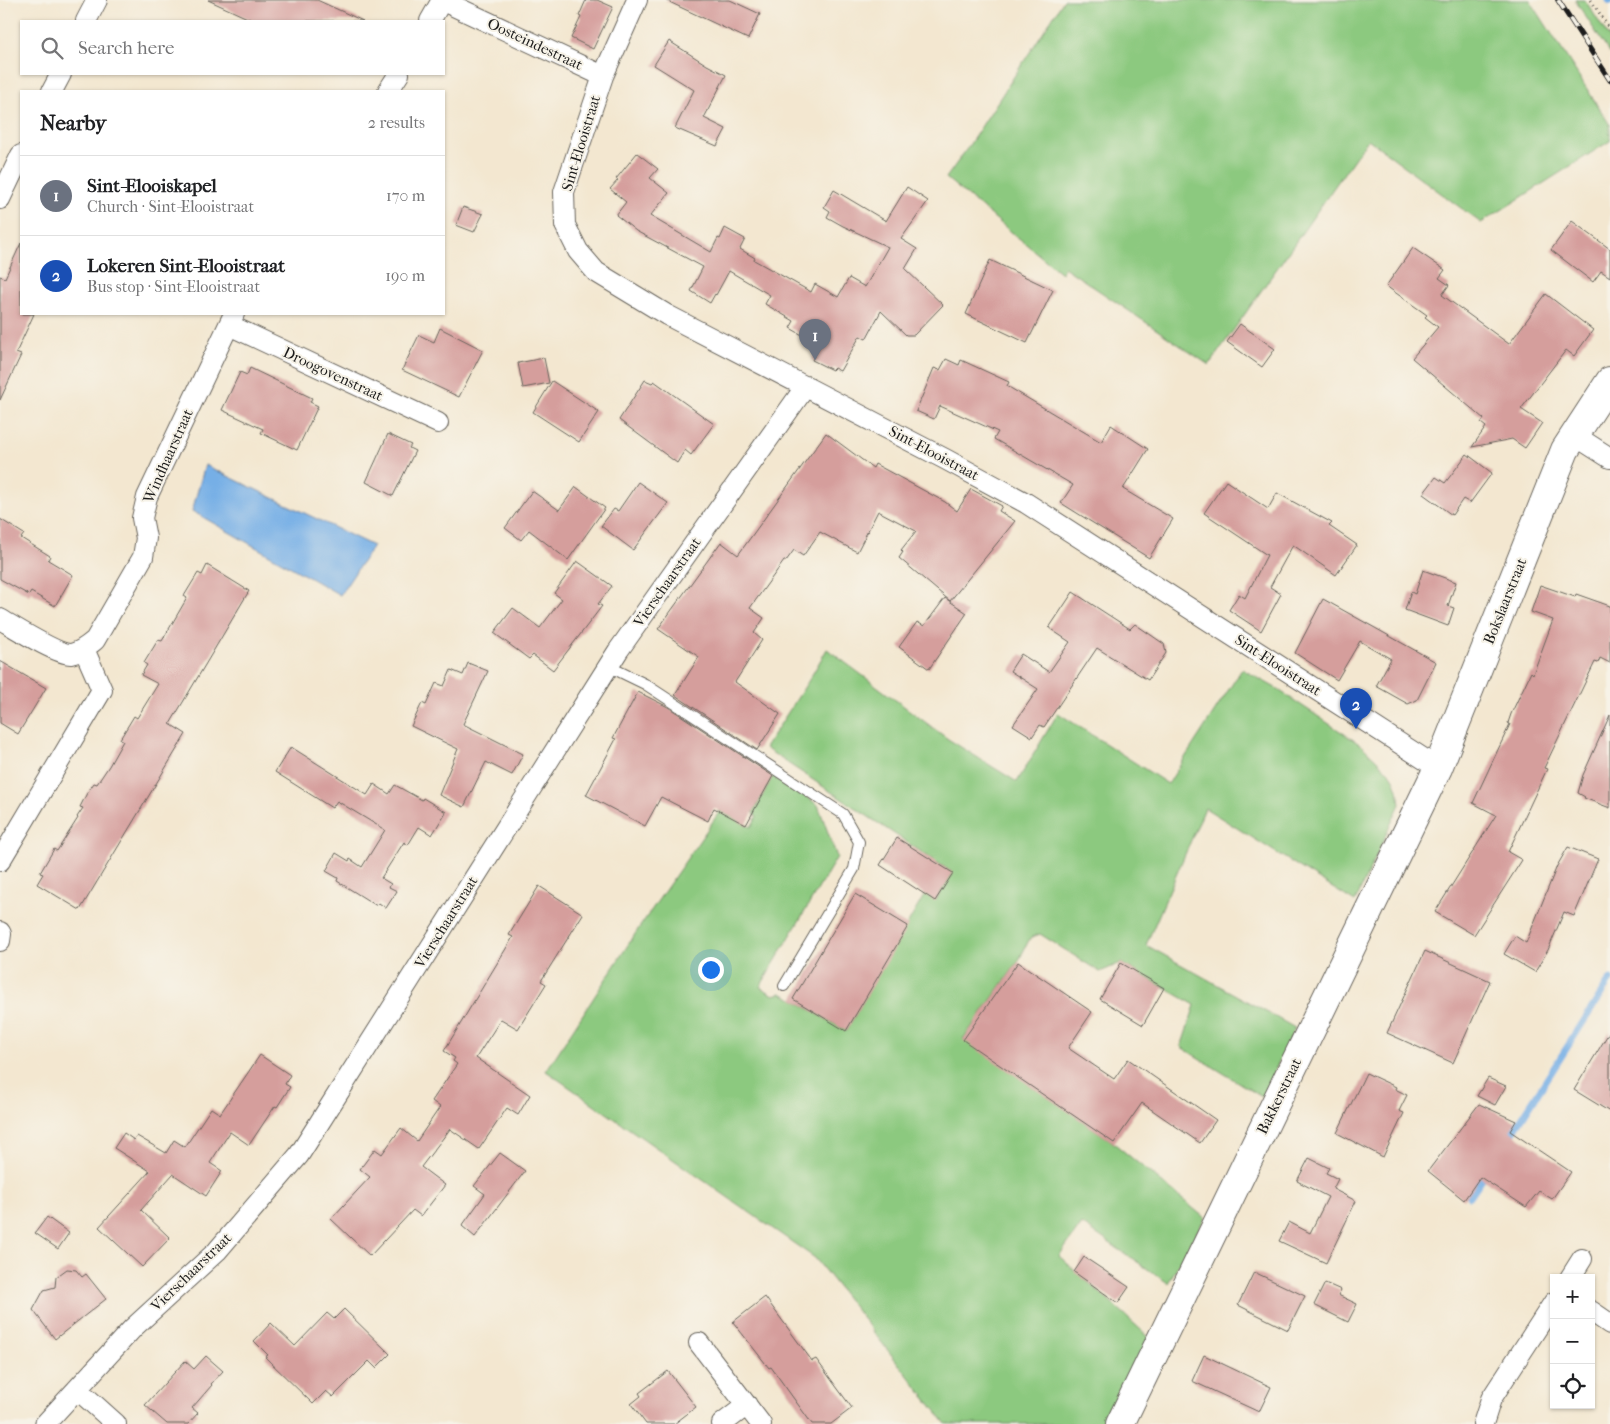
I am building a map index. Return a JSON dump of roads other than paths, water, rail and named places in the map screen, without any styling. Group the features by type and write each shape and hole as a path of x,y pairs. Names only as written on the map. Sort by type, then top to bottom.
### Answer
{"street":[{"path":"86,20 96,0"},
{"path":"431,20 442,0"},
{"name":"Oosteindestraat","path":"442,0 603,76"},
{"name":"Sint-Elooistraat","path":"637,0 603,76 564,192 565,225 578,251 596,272 667,315 945,458 1026,503 1438,768"},
{"path":"53,90 60,75"},
{"path":"389,90 398,75"},
{"path":"0,199 20,157"},
{"name":"Droogovenstraat","path":"231,319 438,423"},
{"name":"Windhaarstraat","path":"84,649 95,640 142,557 146,538 142,518 147,497 231,319"},
{"name":"Bokslaarstraat","path":"1438,768 1565,450 1610,381"},
{"name":"Vierschaarstraat","path":"45,1424 133,1328 218,1251 299,1155 608,666 806,386"},
{"path":"1574,434 1610,458"},
{"path":"0,619 52,648 70,654 84,649 102,690 0,861"},
{"name":"Bakkerstraat","path":"1120,1424 1438,768"},
{"path":"0,932 0,941"},
{"path":"1573,1274 1582,1259"},
{"path":"1483,1424 1491,1399 1550,1308"},
{"path":"1595,1315 1610,1324"},
{"path":"699,1344 762,1424"},
{"path":"77,1389 116,1424"},
{"path":"722,1424 747,1405"}],"lane":[{"path":"608,666 645,684 843,814 858,842 854,869 784,986"}],"water":[{"path":"205,465 373,546 340,595 192,511"}],"waterway":[{"path":"1508,1140 1610,980"},
{"path":"1470,1196 1487,1171"}],"railway":[{"path":"1558,0 1610,80"}],"place":[{"name":"Sint-Elooiskapel","path":"815,360"},
{"name":"Lokeren Sint-Elooistraat","path":"1356,729"}]}
